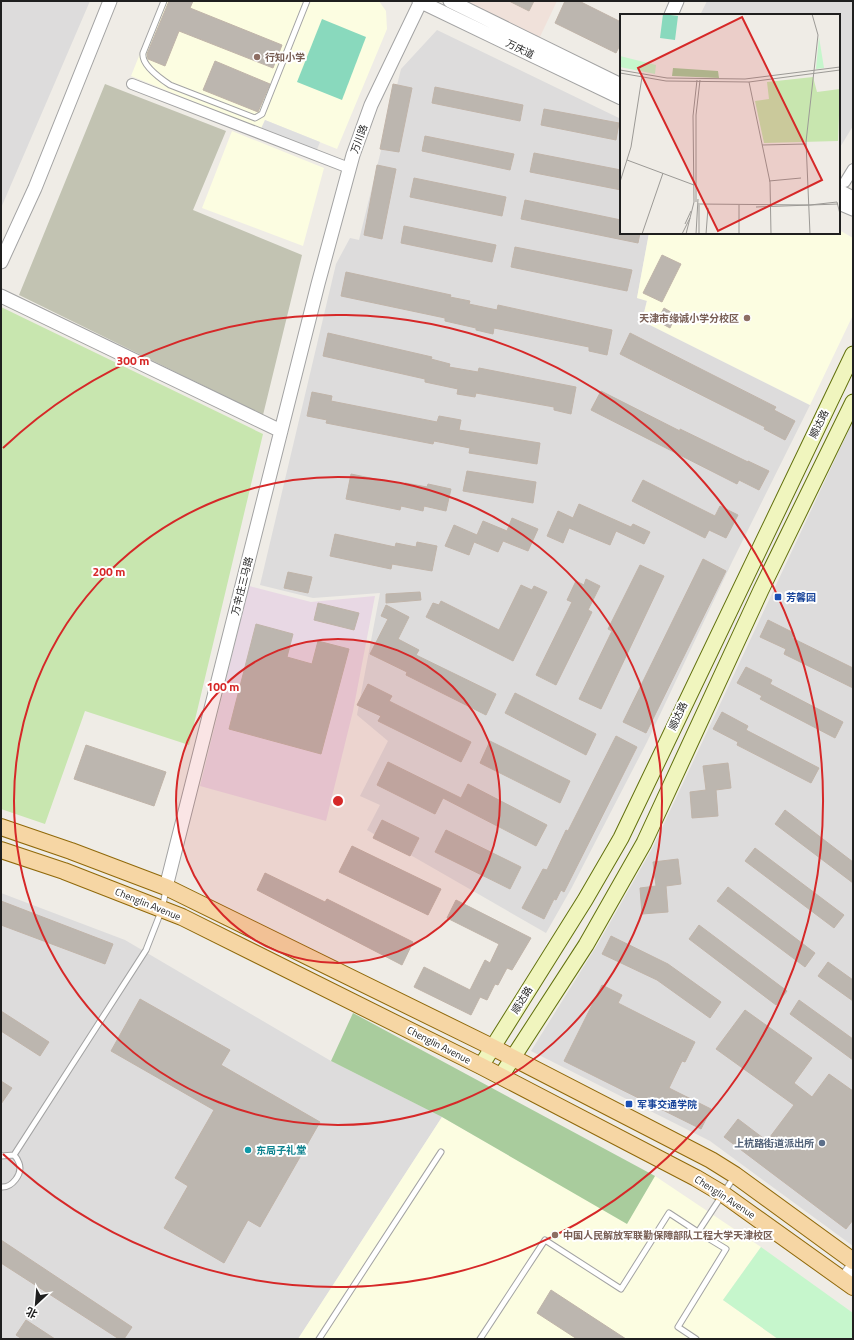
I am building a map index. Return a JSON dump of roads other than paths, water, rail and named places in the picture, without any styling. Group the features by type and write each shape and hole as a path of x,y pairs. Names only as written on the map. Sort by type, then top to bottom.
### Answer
{"main road":[{"name":"顺达路","path":"481,1066 585,900 621,838 849,371 853,354"},
{"name":"顺达路","path":"501,1076 586,945 644,842 761,590 853,402"},
{"name":"Chenglin Avenue","path":"1,827 71,851 166,887 514,1058 704,1156 735,1175 853,1261"},
{"name":"Chenglin Avenue","path":"1,850 64,871 162,909 245,948 501,1076 696,1178 723,1194 851,1281"}],"street":[{"path":"1,262 35,188 110,1"},
{"name":"万庆道","path":"420,1 620,98"},
{"name":"万川路","path":"318,284 349,168 371,105 420,1"},
{"name":"万庆道","path":"450,1 620,85"},
{"path":"671,14 677,1"},
{"path":"132,84 349,168"},
{"path":"853,169 842,187 853,198"},
{"path":"840,203 853,209"},
{"name":"万辛庄三马路","path":"166,887 318,284"},
{"path":"1,296 281,431"}],"lane":[{"path":"164,1 142,56 146,63 162,80 170,85 255,118 262,114 307,1"},
{"path":"165,96 170,85"},
{"path":"14,1155 146,950 162,909 166,887"},
{"path":"319,1339 441,1152"},
{"path":"1,1156 14,1155"},
{"path":"1,1187 6,1188 13,1183 19,1174 20,1164 14,1155"},
{"path":"698,1232 735,1175"},
{"path":"480,1339 545,1240 621,1289 669,1213 726,1249 678,1327 696,1339"}],"place":[{"name":"行知小学","path":"257,57"},
{"name":"天津市缘诚小学分校区","path":"747,318"},
{"name":"芳馨园","path":"778,597"},
{"name":"军事交通学院","path":"629,1104"},
{"name":"上杭路街道派出所","path":"822,1143"},
{"name":"东局子礼堂","path":"248,1150"},
{"name":"中国人民解放军联勤保障部队工程大学天津校区","path":"555,1235"}]}
